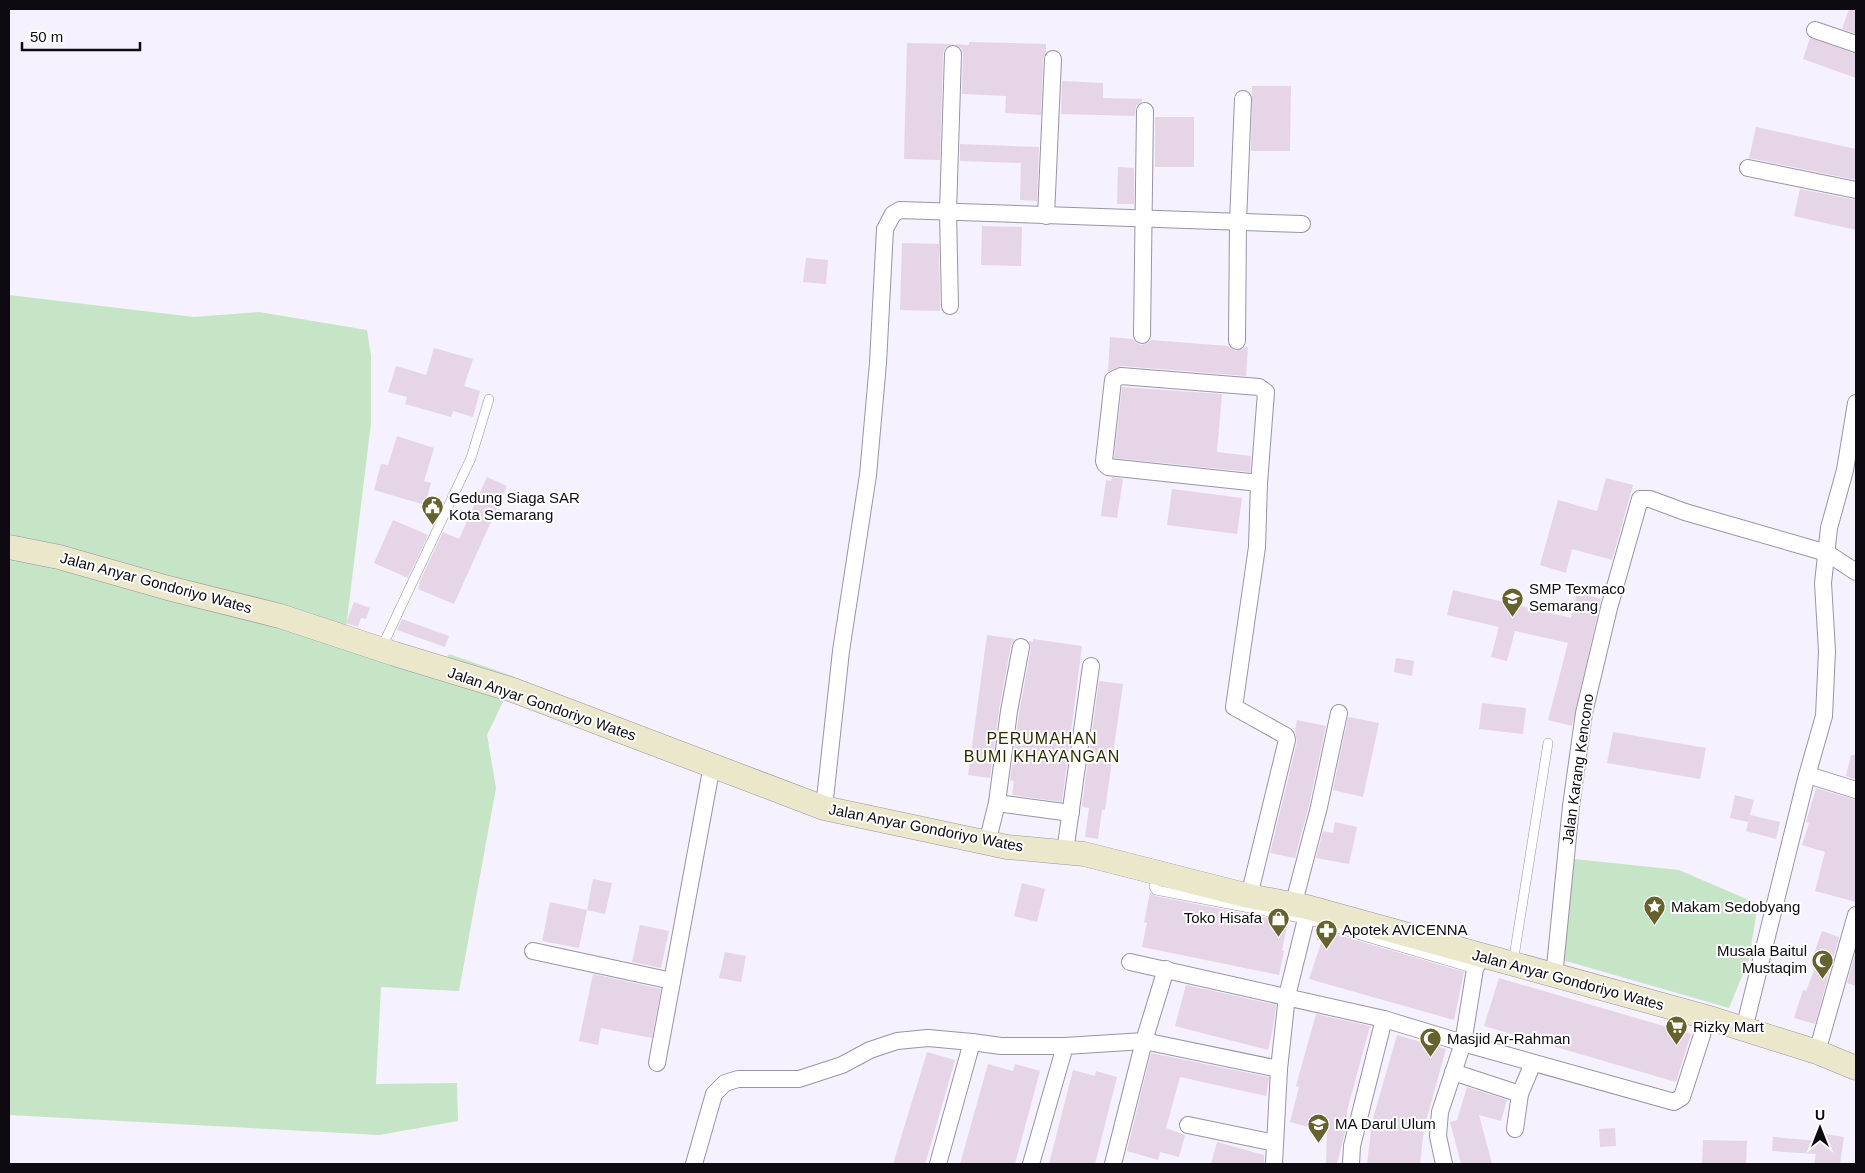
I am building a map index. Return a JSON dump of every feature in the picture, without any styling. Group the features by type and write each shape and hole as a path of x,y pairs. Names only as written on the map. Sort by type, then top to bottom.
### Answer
{"street":[{"path":"1815,30 1856,44"},
{"path":"950,306 948,212 953,54"},
{"path":"1046,216 1053,58"},
{"path":"1237,341 1238,222 1243,99"},
{"path":"1142,335 1145,111"},
{"path":"1748,168 1856,190"},
{"path":"824,808 841,651 868,475 878,363 885,229 893,214 900,210 1302,224"},
{"path":"1249,896 1287,740 1286,736 1234,707 1257,547 1259,483 1266,392 1263,389 1121,376 1113,380 1105,464 1108,466 1259,483"},
{"path":"1744,1029 1824,716 1827,651 1823,583 1829,528 1845,470 1856,404"},
{"name":"Jalan Karang Kencono","path":"1554,977 1570,806 1584,713 1609,608 1640,499 1650,499 1685,512 1827,553"},
{"name":"Jalan Anyar Gondoriyo Wates","path":"9,547 59,557 168,588 280,616 381,650 513,690 824,808 1007,847 1084,854 1249,896 1478,963 1512,965 1706,1018 1817,1052 1856,1068"},
{"path":"1827,553 1856,572"},
{"path":"987,843 997,803 1021,647"},
{"path":"1065,852 1091,666"},
{"path":"1274,1164 1287,996 1319,807 1338,713"},
{"path":"657,1063 712,766"},
{"path":"1808,775 1856,790"},
{"path":"997,803 1071,813"},
{"path":"1817,1052 1856,915"},
{"path":"533,951 672,981"},
{"path":"1130,962 1384,1018 1463,1043 1674,1102 1682,1097 1706,1018"},
{"path":"1433,1164 1440,1112 1463,1043 1478,963"},
{"path":"1113,1164 1144,1041 1166,969"},
{"path":"1351,1164 1352,1146 1384,1018"},
{"path":"694,1164 714,1094 725,1083 738,1079 799,1079 842,1065 870,1050 897,1041 928,1038 1001,1046 1065,1046 1144,1041 1280,1069"},
{"path":"938,1164 972,1042"},
{"path":"1031,1164 1065,1046"},
{"path":"1515,1129 1520,1094 1533,1062"},
{"path":"1453,1072 1520,1094"},
{"path":"1188,1125 1275,1143"},
{"path":"1438,1136 1444,1164"}],"lane":[{"path":"381,650 472,458 489,399"},
{"path":"1512,965 1548,743"},
{"path":"1158,873 1154,887 1156,890 1302,911"}],"green space":[{"path":"9,295 194,317 259,312 367,330 371,356 371,423 346,628 443,664 449,654 515,677 487,735 496,788 459,991 381,987 376,1084 457,1083 458,1121 379,1135 9,1115"},
{"path":"1574,859 1679,870 1758,904 1749,959 1729,1008 1559,959"}],"building":[{"path":"1849,9 1856,9 1856,34 1842,29"},
{"path":"1810,38 1856,54 1856,78 1803,59"},
{"path":"969,42 1046,44 1046,53 1043,59 1041,115 1005,113 1006,96 962,94 963,54 962,49 955,44 969,45"},
{"path":"907,43 952,44 945,48 943,54 940,160 904,159"},
{"path":"1062,81 1103,83 1103,98 1142,99 1142,102 1136,106 1135,116 1061,114"},
{"path":"1252,86 1291,86 1290,151 1251,151"},
{"path":"1155,117 1194,117 1194,167 1155,167"},
{"path":"1756,127 1856,149 1856,180 1749,158"},
{"path":"960,144 1039,147 1037,201 1020,200 1021,163 960,161"},
{"path":"1118,167 1134,168 1134,204 1117,204"},
{"path":"1800,189 1856,200 1856,230 1794,216"},
{"path":"982,226 1022,227 1021,266 981,265"},
{"path":"902,243 939,244 940,311 900,310"},
{"path":"806,258 828,260 826,284 803,282"},
{"path":"1110,337 1133,339 1141,345 1151,340 1228,346 1236,351 1248,347 1246,376 1122,366 1108,372"},
{"path":"434,348 473,359 464,386 480,391 473,417 453,411 451,417 405,404 407,397 388,392 396,366 426,375"},
{"path":"1122,387 1222,394 1217,452 1251,456 1250,472 1114,458"},
{"path":"397,436 434,448 424,481 431,483 425,505 374,490 381,464 388,465"},
{"path":"487,477 507,486 454,604 418,589 443,532 459,539"},
{"path":"1112,477 1123,479 1117,518 1101,516 1106,480 1111,481"},
{"path":"1606,478 1633,485 1612,560 1572,549 1566,573 1540,565 1558,500 1597,511"},
{"path":"1172,489 1242,498 1237,534 1167,525"},
{"path":"393,520 428,535 408,578 374,563"},
{"path":"1453,590 1571,618 1577,593 1601,599 1572,726 1548,720 1568,643 1515,631 1507,661 1491,657 1499,627 1447,615"},
{"path":"354,602 370,608 366,619 361,618 358,627 346,623"},
{"path":"402,619 449,636 445,647 397,630"},
{"path":"987,635 1015,639 1011,645 999,709 990,778 968,775"},
{"path":"1033,639 1082,646 1062,802 1012,795 1014,781 1010,780 1019,713 1031,649 1029,641 1033,642"},
{"path":"1396,658 1414,661 1412,676 1394,672"},
{"path":"1099,681 1123,684 1105,810 1102,810 1098,839 1085,837 1089,808 1082,805"},
{"path":"1482,703 1526,708 1523,734 1479,729"},
{"path":"1348,717 1379,723 1363,797 1333,790"},
{"path":"1297,720 1326,726 1309,805 1295,858 1270,853 1297,742 1295,731"},
{"path":"1613,732 1706,748 1700,779 1607,763"},
{"path":"1851,755 1856,755 1856,780 1846,776"},
{"path":"1816,788 1856,800 1856,902 1815,891 1825,852 1802,845 1809,823 1806,822"},
{"path":"1735,795 1754,800 1748,822 1730,818"},
{"path":"1750,815 1780,822 1776,839 1746,831"},
{"path":"1335,822 1357,827 1349,864 1316,858 1323,831 1333,833"},
{"path":"593,879 612,883 605,914 587,910"},
{"path":"1022,883 1045,889 1037,922 1014,916"},
{"path":"1150,892 1155,896 1288,922 1279,975 1142,947 1147,923 1144,922"},
{"path":"550,902 587,910 579,948 542,941"},
{"path":"640,925 669,931 661,968 632,962"},
{"path":"1325,931 1464,972 1454,1020 1309,979"},
{"path":"1822,931 1839,937 1815,1024 1794,1018 1803,990 1806,991 1817,963 1811,962"},
{"path":"1856,951 1856,986 1847,983"},
{"path":"725,952 746,956 741,982 719,978"},
{"path":"593,974 661,989 652,1038 601,1028 598,1045 579,1041"},
{"path":"1499,978 1691,1034 1676,1082 1484,1026"},
{"path":"1186,985 1276,1005 1268,1050 1175,1026"},
{"path":"1316,1014 1370,1026 1347,1111 1347,1124 1337,1164 1326,1164 1327,1132 1290,1122 1299,1087 1296,1086"},
{"path":"1397,1035 1446,1049 1424,1128 1420,1164 1367,1164 1372,1122"},
{"path":"927,1052 955,1060 925,1164 893,1164"},
{"path":"1151,1053 1269,1077 1266,1096 1180,1077 1166,1128 1185,1135 1179,1157 1160,1152 1158,1160 1127,1151"},
{"path":"988,1064 1013,1071 1015,1064 1040,1071 1015,1164 960,1164"},
{"path":"1073,1070 1095,1076 1096,1071 1117,1077 1095,1164 1049,1164"},
{"path":"1467,1087 1507,1100 1501,1121 1479,1115 1492,1164 1461,1164 1450,1122 1457,1120"},
{"path":"1615,1128 1616,1146 1600,1147 1599,1129"},
{"path":"1819,1133 1844,1137 1840,1164 1814,1164 1816,1154 1772,1151 1773,1137 1818,1141"},
{"path":"1703,1140 1747,1141 1746,1164 1702,1164"},
{"path":"1217,1142 1264,1155 1264,1164 1211,1164"}],"place":[{"name":"Gedung Siaga SAR Kota Semarang","path":"433,526"},
{"name":"SMP Texmaco Semarang","path":"1513,617"},
{"name":"Makam Sedobyang","path":"1655,926"},
{"name":"Toko Hisafa","path":"1278,937"},
{"name":"Apotek AVICENNA","path":"1326,949"},
{"name":"Musala Baitul Mustaqim","path":"1823,979"},
{"name":"Rizky Mart","path":"1677,1046"},
{"name":"Masjid Ar-Rahman","path":"1431,1058"},
{"name":"MA Darul Ulum","path":"1319,1143"}],"district":[{"name":"PERUMAHAN BUMI KHAYANGAN","path":"1042,747"}]}
